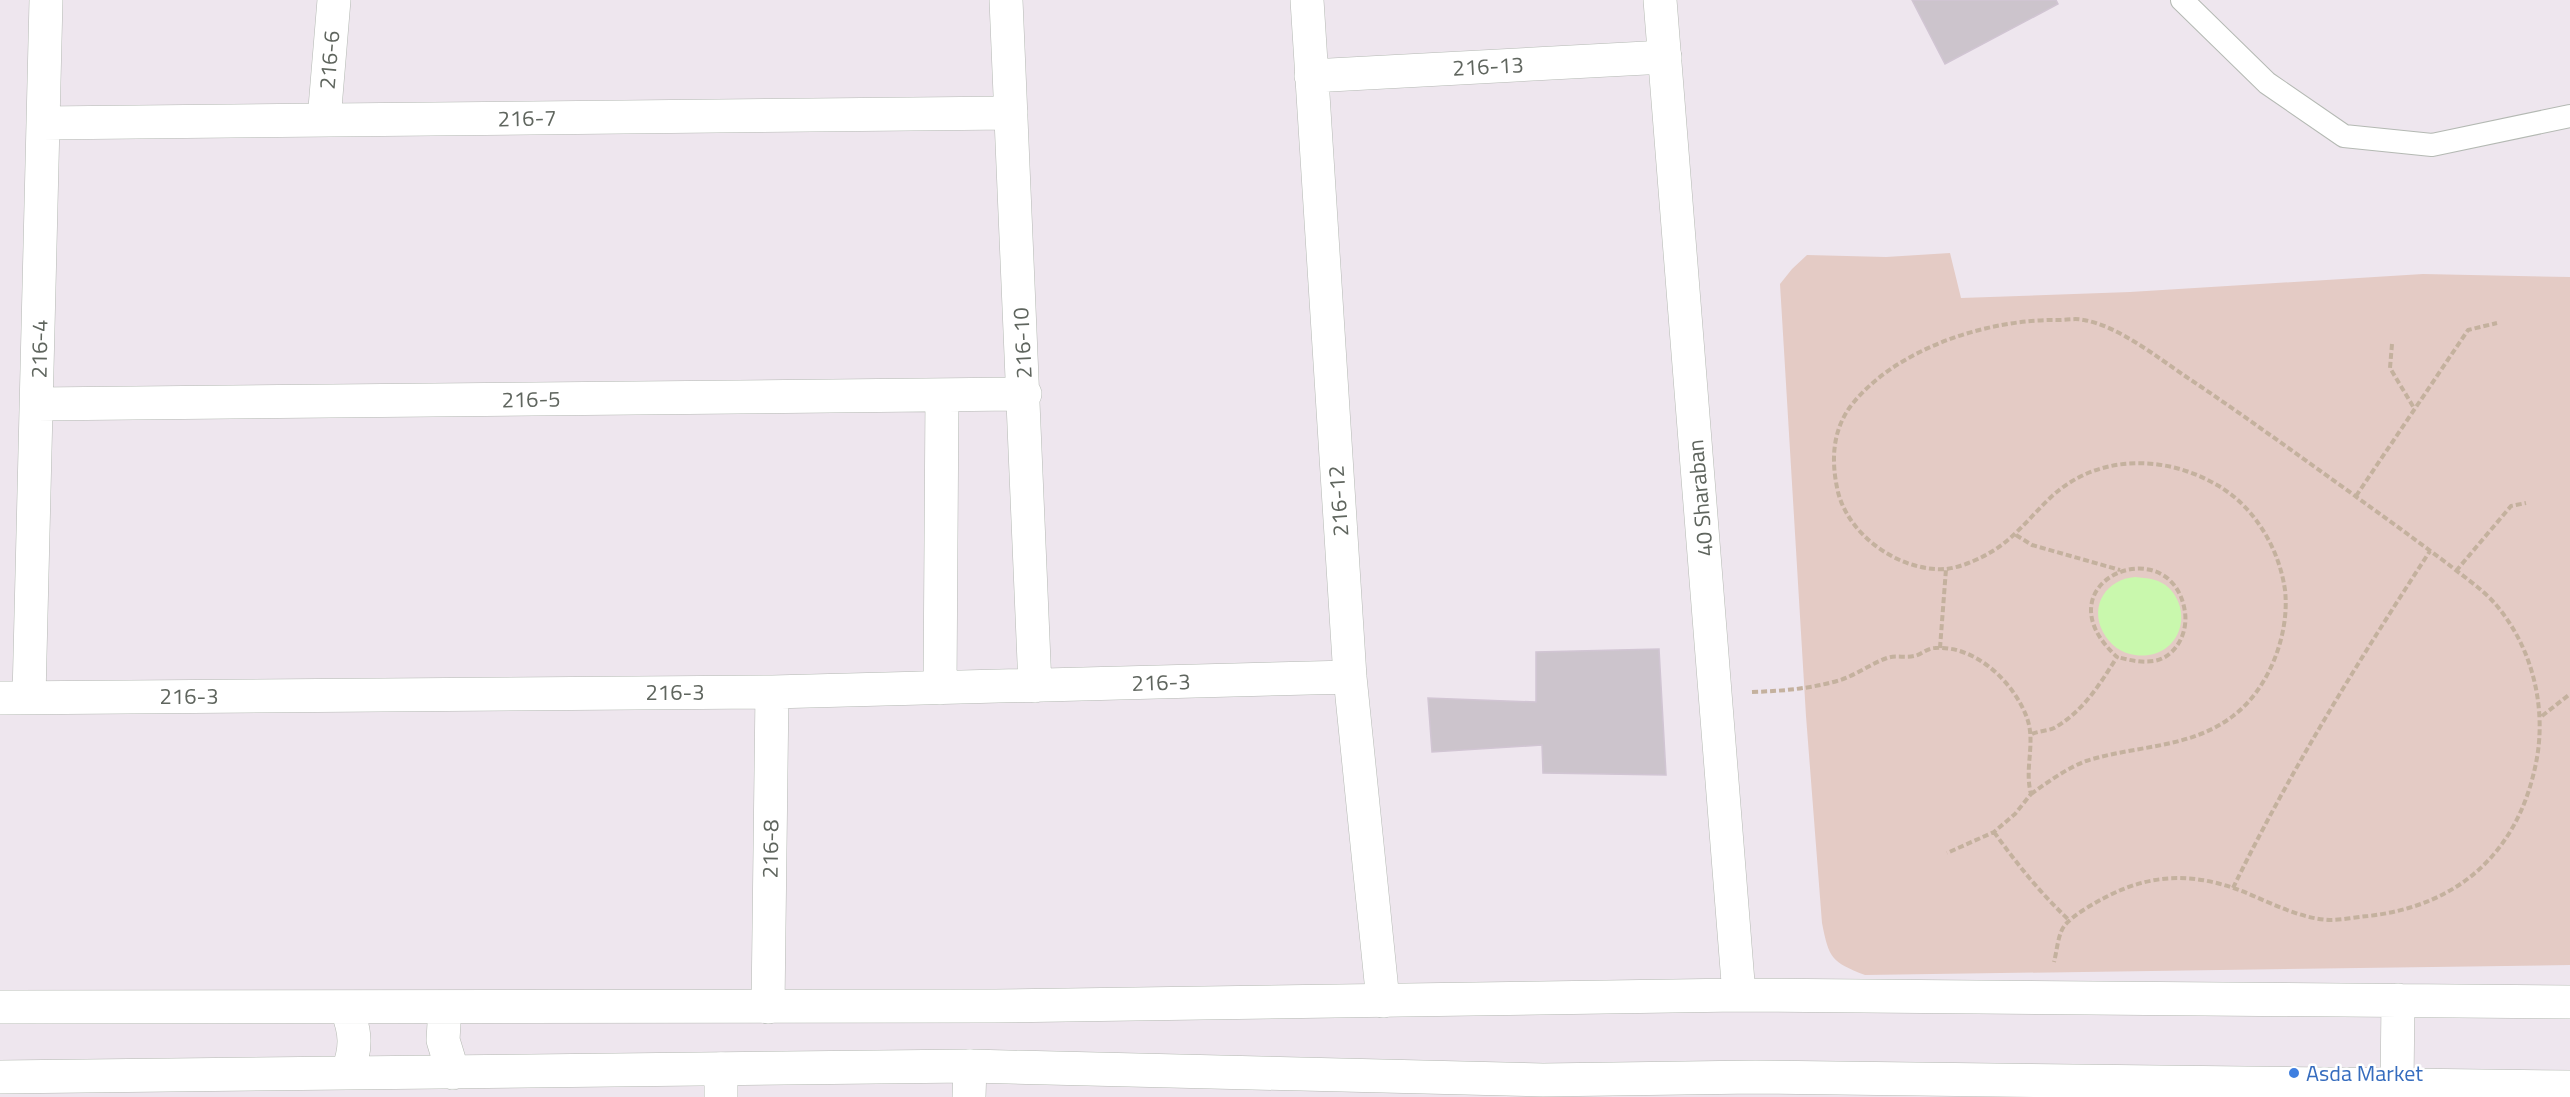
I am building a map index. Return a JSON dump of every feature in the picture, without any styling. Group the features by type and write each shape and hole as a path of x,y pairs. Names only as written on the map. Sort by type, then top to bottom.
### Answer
{"street":[{"name":"216-4","path":"15,697 37,405 46,0"},
{"name":"216-6","path":"324,120 334,0"},
{"name":"216-10","path":"1006,0 1035,686"},
{"name":"216-12","path":"1307,0 1350,677 1383,1001"},
{"name":"40 Sharaban","path":"1660,0 1739,995"},
{"name":"216-13","path":"1311,76 1665,57"},
{"name":"216-7","path":"43,123 1011,113"},
{"name":"216-5","path":"37,405 1024,394"},
{"path":"940,688 942,395"},
{"name":"216-3","path":"15,697 772,692 1350,677"},
{"name":"216-8","path":"768,1007 772,692"},
{"path":"0,1007 768,1007 1739,995 2570,1002"},
{"path":"2397,1086 2398,1000"},
{"path":"446,1007 443,1040 453,1073"},
{"path":"346,1008 353,1024 355,1040 354,1058 347,1073"},
{"path":"0,1077 453,1073 721,1083 1543,1080 1756,1087 2085,1089 2570,1087"}],"lane":[{"path":"2182,0 2267,83 2344,136 2432,145 2570,116"}],"path":[{"path":"1947,853 1994,832 2015,814 2031,794 2081,763 2131,750 2170,745 2213,730 2240,711 2263,684 2280,644 2286,599 2280,562 2258,522 2227,491 2188,469 2147,462 2112,466 2083,476 2054,493 2008,543 1977,561 1946,569 1916,565 1881,552 1856,530 1840,501 1833,464 1838,424 1862,392 1895,366 1945,340 1994,326 2041,319 2086,320 2133,340 2356,496 2496,604 2518,639 2536,683 2541,716 2536,764 2526,803 2510,832 2475,876 2440,898 2398,913 2326,920 2280,909 2214,881 2167,877 2128,886 2093,904 2064,926 2055,955 2049,998"},
{"path":"2356,496 2468,330 2497,322"},
{"path":"2392,344 2390,368 2414,408"},
{"path":"2456,571 2511,506 2526,503"},
{"path":"2016,534 2032,544 2121,570 2143,568 2159,572 2174,585 2184,603 2187,621 2181,640 2170,653 2156,660 2139,661 2117,657 2104,646 2095,631 2091,612 2094,595 2106,578 2121,570"},
{"path":"2233,888 2261,831 2359,663 2430,551"},
{"path":"1940,648 1946,569"},
{"path":"1715,694 1801,691 1841,680 1888,657 1914,656 1932,648 1952,649 1985,663 2006,681 2026,715 2032,734 2027,778 2031,794"},
{"path":"2032,734 2032,732 2052,729 2077,712 2100,685 2117,657"},
{"path":"2541,716 2570,694"},
{"path":"1994,832 2015,861 2051,903 2070,921"}],"shaded area":[{"path":"1950,253 1961,298 2130,292 2423,274 2570,277 2570,965 1865,975 1845,966 1833,957 1822,923 1806,716 1780,284 1807,255 1886,257"},
{"path":"2135,577 2165,585 2177,599 2181,611 2178,634 2171,644 2149,655 2130,654 2116,648 2106,637 2099,622 2098,612 2103,595 2116,583"}],"building":[{"path":"1912,0 2056,0 2058,4 1945,64"},
{"path":"1659,649 1666,775 1543,773 1542,745 1432,752 1428,698 1536,702 1536,652"}],"place":[{"name":"Asda Market","path":"2294,1073"}]}
